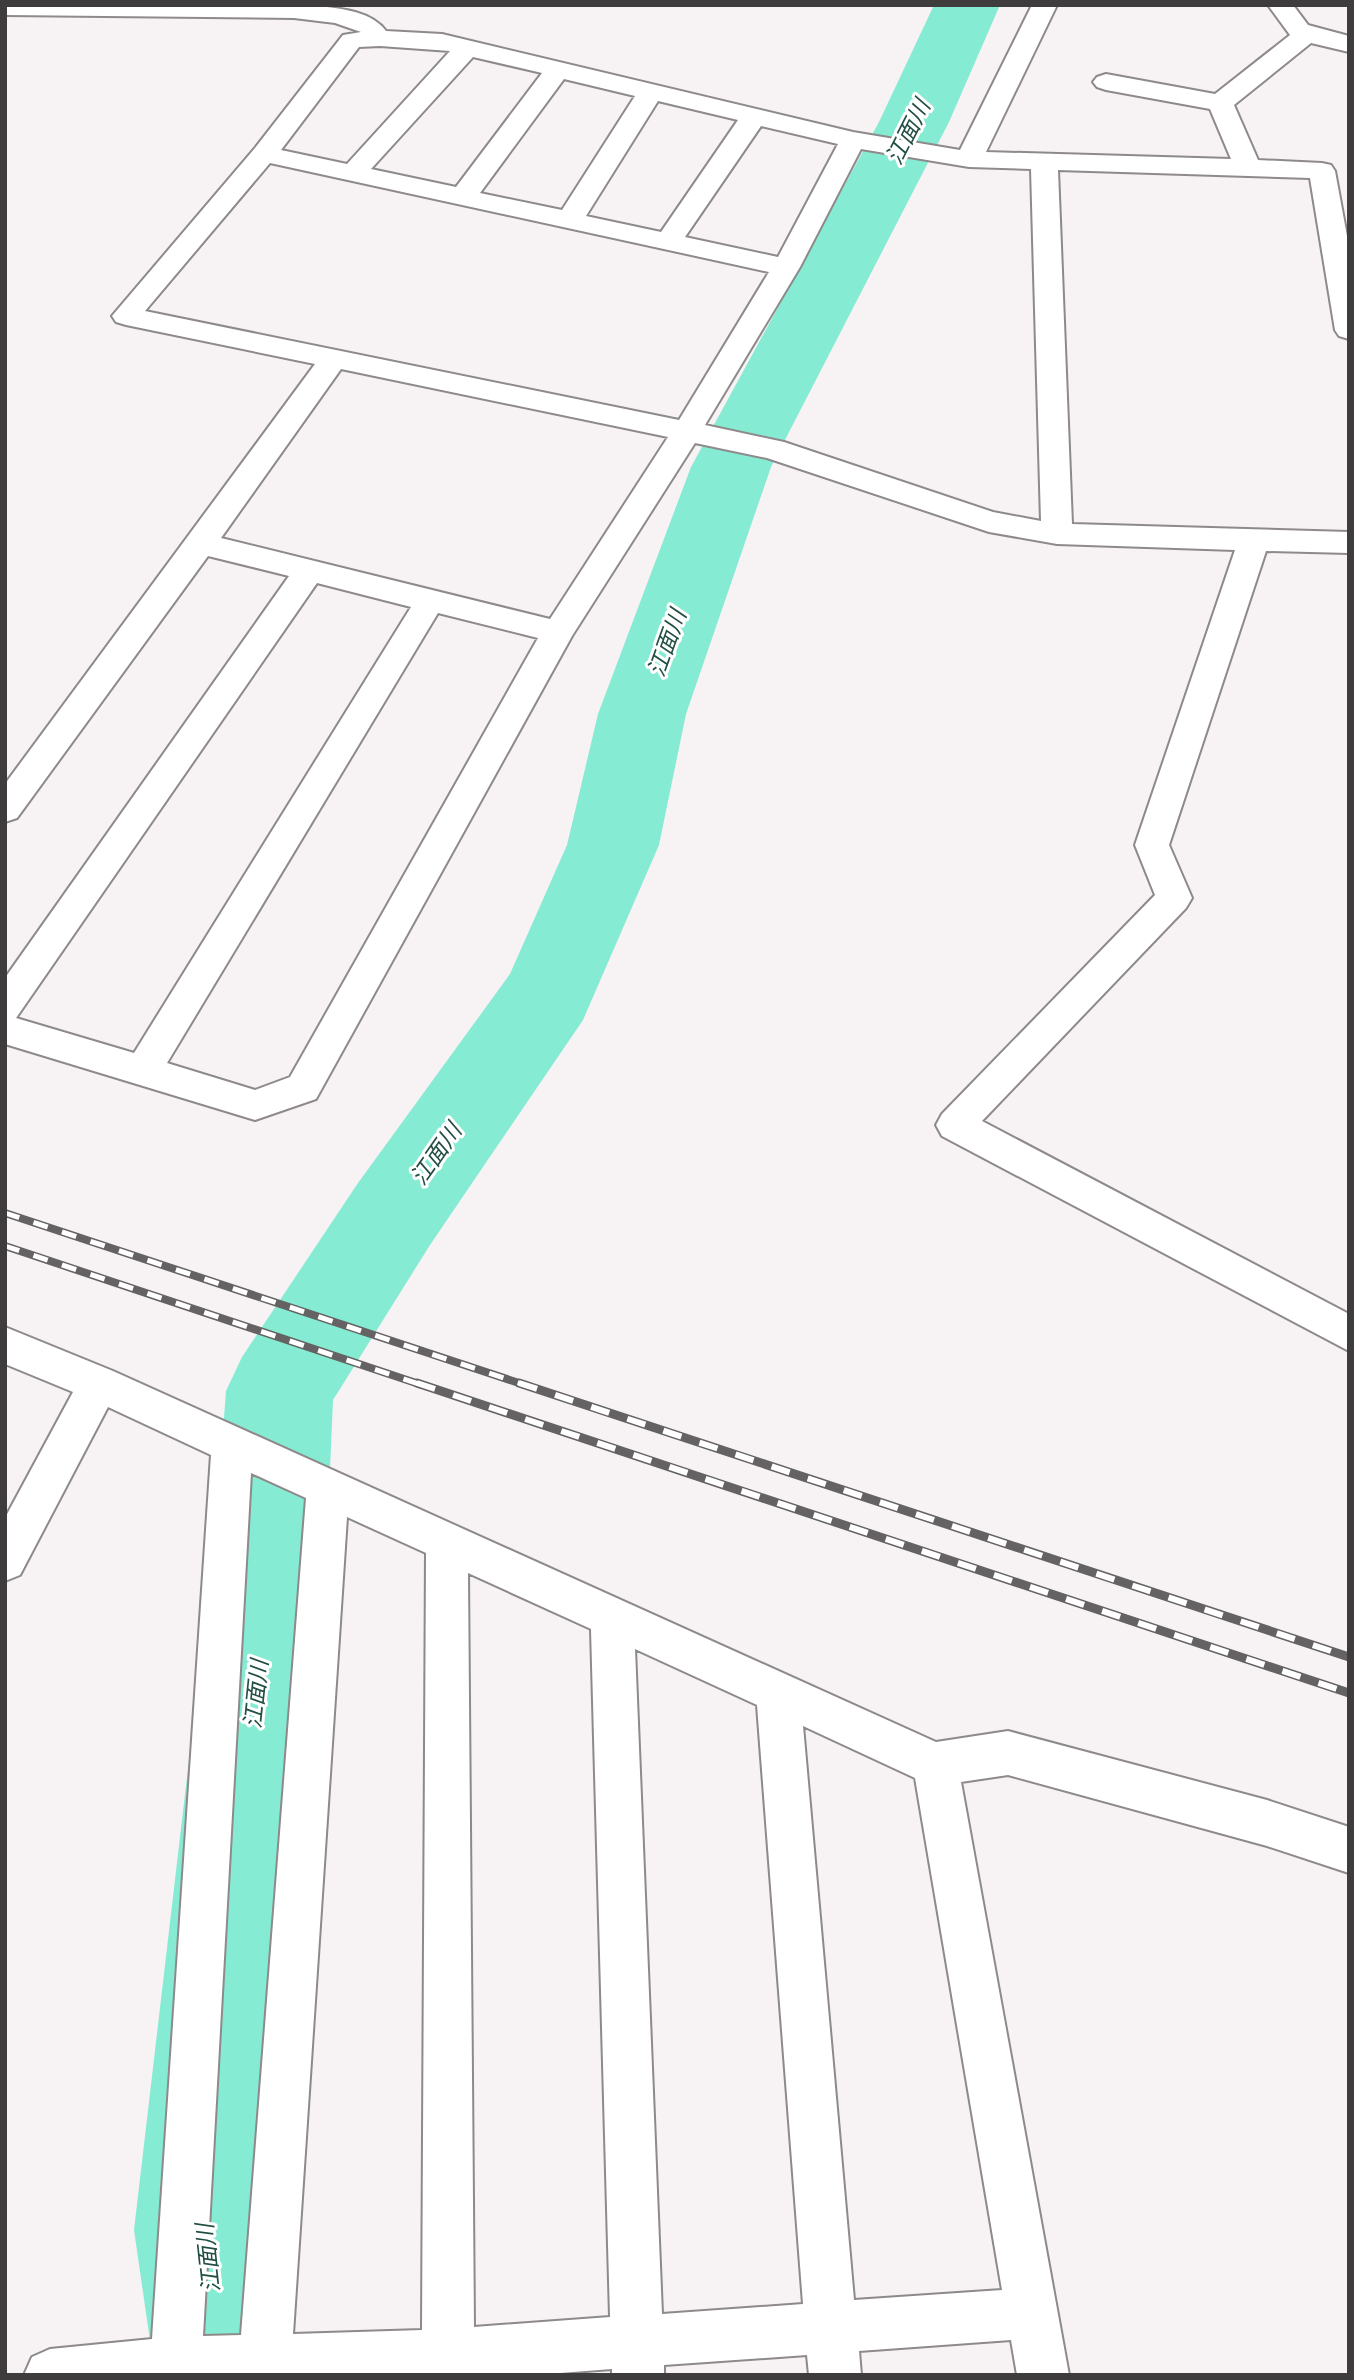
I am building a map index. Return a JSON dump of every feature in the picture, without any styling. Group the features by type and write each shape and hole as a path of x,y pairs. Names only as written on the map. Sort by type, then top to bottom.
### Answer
{"street":[{"path":"969,159 1045,5"},
{"path":"1280,5 1288,24 1306,35 1349,44"},
{"path":"5,8 296,8 369,25 379,39"},
{"path":"1106,82 1220,103 1306,35"},
{"path":"1349,330 1335,172 969,159 853,140 467,48 431,41 379,39 352,40 264,154 126,316 773,449 989,522 1057,534 1349,543"},
{"path":"353,173 467,48"},
{"path":"463,197 558,69"},
{"path":"570,220 651,91"},
{"path":"1220,103 1248,167"},
{"path":"668,241 755,115"},
{"path":"5,1029 256,1105 303,1088 558,632 702,436 853,140"},
{"path":"264,154 786,267"},
{"path":"1044,162 1057,534"},
{"path":"5,809 334,359"},
{"path":"1254,540 1152,845 1174,898 955,1125 1349,1334"},
{"path":"201,544 558,632"},
{"path":"5,1007 309,571"},
{"path":"143,1070 430,601"},
{"path":"5,1345 99,1384 935,1764 1008,1753 1267,1823 1349,1850"},
{"path":"5,1562 99,1384"},
{"path":"176,2363 232,1445"},
{"path":"265,2360 328,1488"},
{"path":"429,2362 447,1543"},
{"path":"612,1618 638,2358"},
{"path":"778,1693 833,2351"},
{"path":"935,1764 1043,2375"},
{"path":"50,2375 176,2363 265,2360 429,2362 833,2351 1034,2314"}],"waterway":[{"name":"江面川","path":"224,2375 201,2230 271,1538 280,1391 394,1214 549,993 613,845 642,714 731,467 914,122 967,5"}],"railway":[{"path":"5,1213 525,1385"},
{"path":"5,1246 422,1385"},
{"path":"417,1383 1349,1693"},
{"path":"519,1383 1349,1657"}]}
